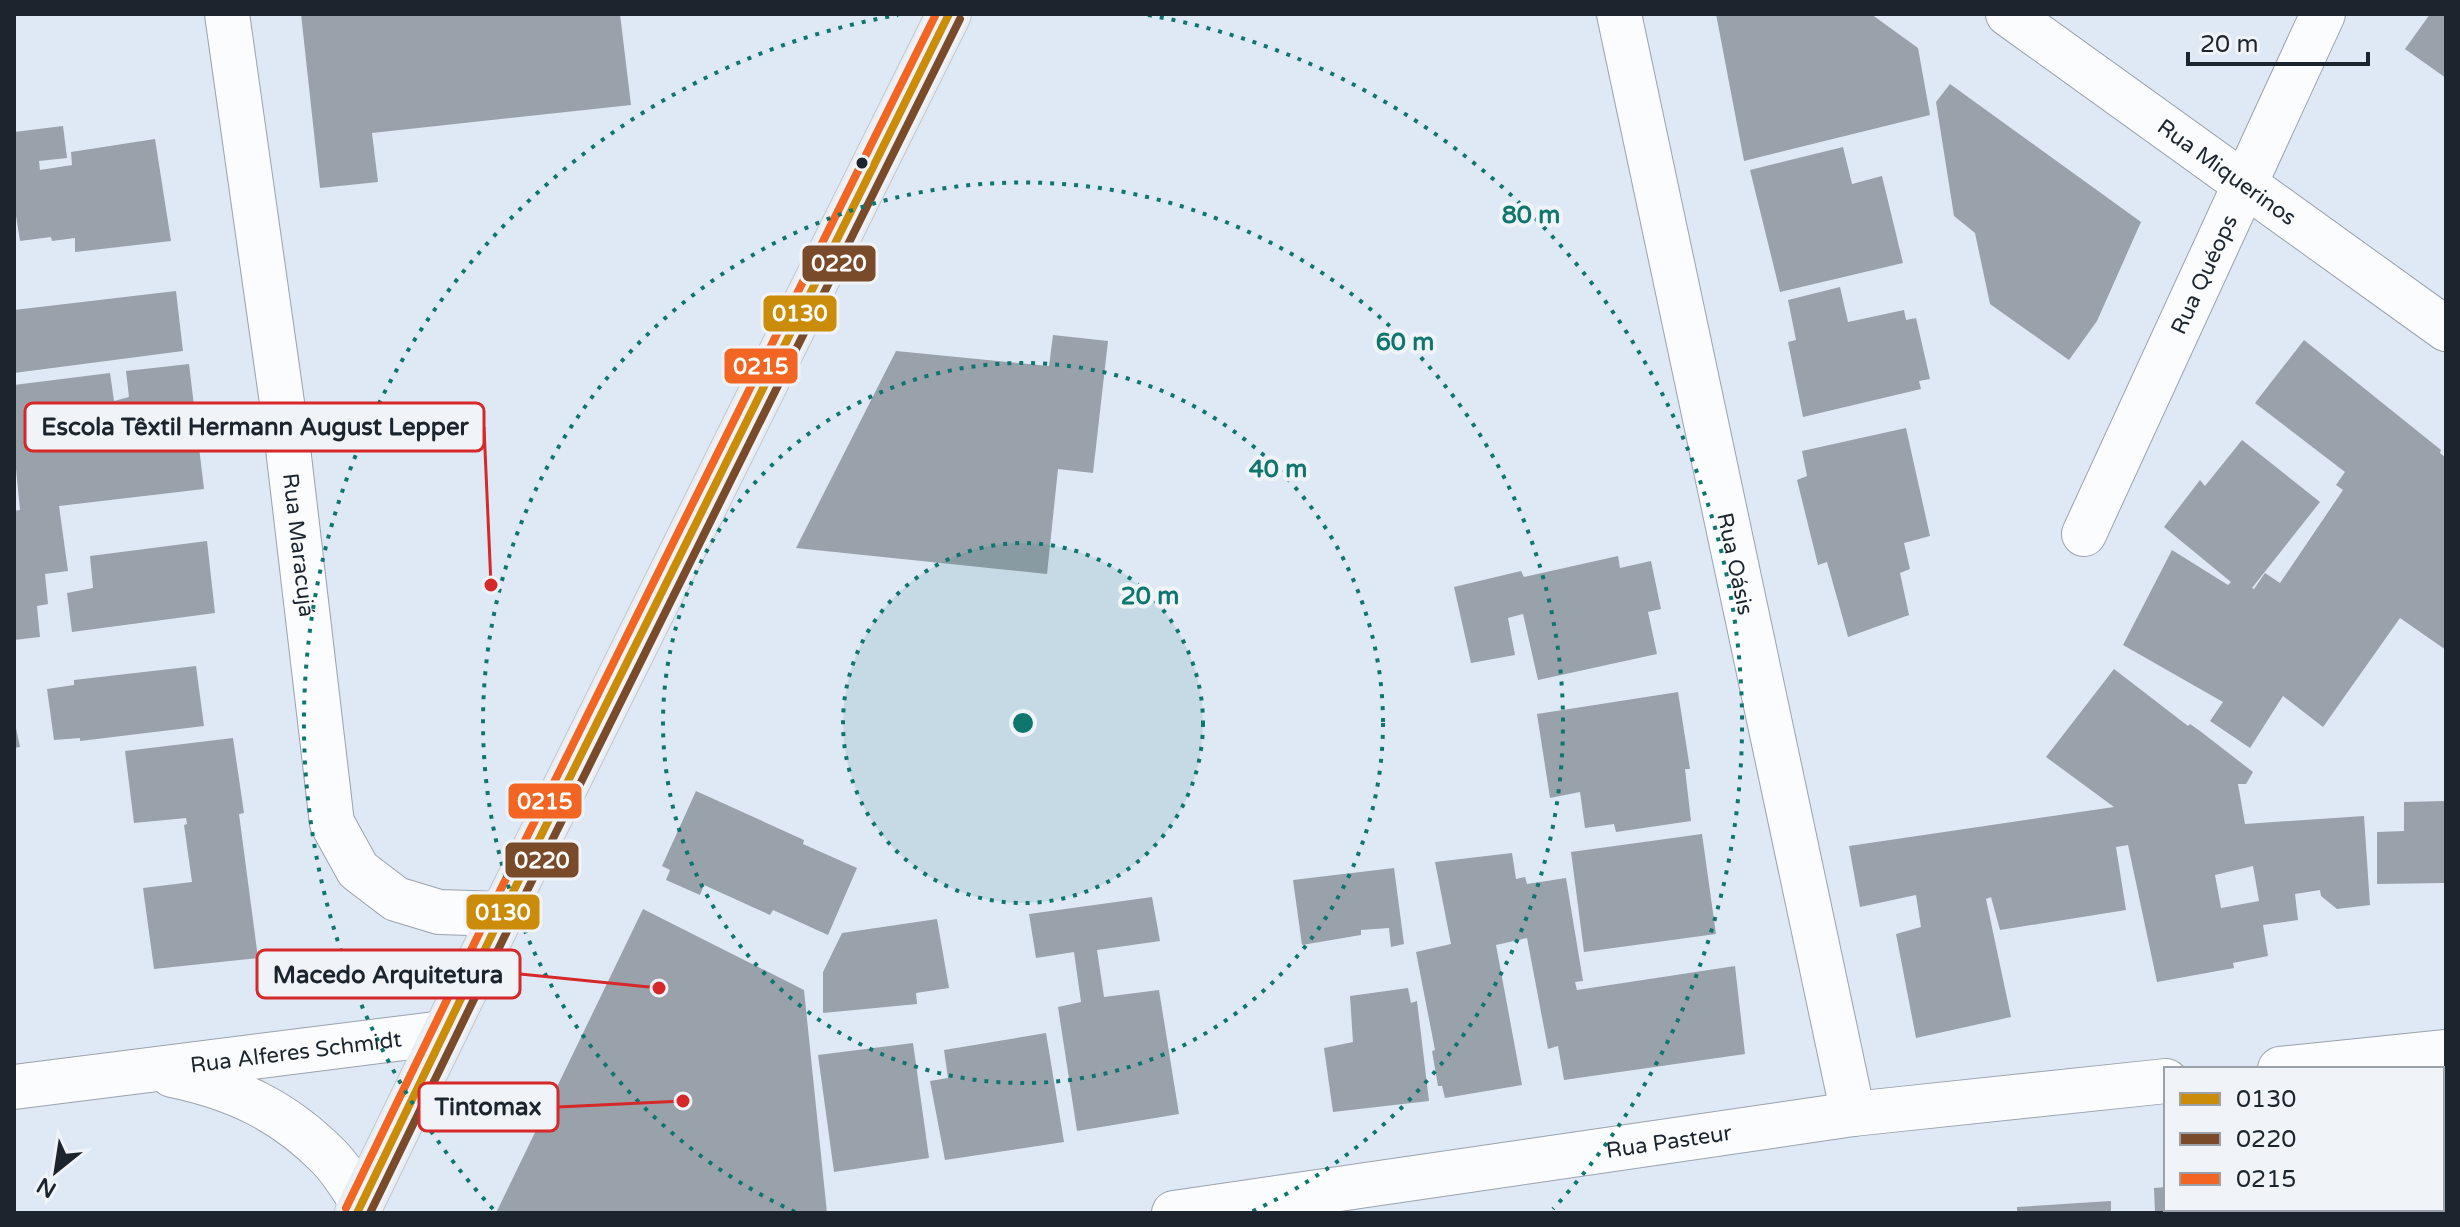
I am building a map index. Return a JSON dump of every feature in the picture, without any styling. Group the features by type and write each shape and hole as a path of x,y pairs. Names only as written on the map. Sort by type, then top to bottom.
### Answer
{"main road":[{"path":"360,1208 443,1033 949,14"}],"street":[{"name":"Rua Maracujá","path":"227,14 286,431 332,823 358,870 396,899 439,912 502,914"},
{"name":"Rua Oásis","path":"1619,14 1853,1114"},
{"name":"Rua Miquerinos","path":"2008,14 2446,329"},
{"name":"Rua Quéops","path":"2084,534 2323,14"},
{"name":"Rua Alferes Schmidt","path":"14,1087 443,1033"},
{"path":"2300,1067 2446,1052"},
{"name":"Rua Alferes Schmidt","path":"150,1071 196,1080 247,1097 293,1123 331,1159 360,1208"},
{"name":"Rua Pasteur","path":"1174,1213 1853,1114 2164,1081"}],"building":[{"path":"301,14 620,14 631,105 372,133 378,182 320,188"},
{"path":"1716,14 1871,14 1918,48 1930,115 1744,161"},
{"path":"2430,14 2446,14 2446,78 2405,49"},
{"path":"1950,84 2141,222 2097,321 2069,360 1990,304 1975,233 1954,216 1936,102"},
{"path":"63,126 67,158 39,161 40,170 72,165 71,152 155,139 171,241 75,252 75,238 20,241 14,203 14,132"},
{"path":"1843,147 1852,184 1882,176 1903,263 1780,292 1750,170"},
{"path":"1840,287 1848,322 1904,310 1906,320 1916,318 1930,379 1919,381 1921,389 1803,417 1788,342 1796,340 1788,300"},
{"path":"176,291 183,351 14,373 14,310"},
{"path":"1053,335 1108,341 1093,473 1058,469 1047,574 796,548 896,351 1049,366"},
{"path":"2304,340 2441,450 2440,453 2446,458 2446,650 2400,618 2323,727 2283,696 2250,748 2210,721 2223,702 2123,645 2172,550 2228,585 2231,582 2164,527 2200,480 2205,486 2242,440 2320,502 2252,588 2254,589 2265,573 2280,583 2343,490 2336,485 2345,472 2255,403"},
{"path":"189,364 204,489 59,506 68,571 45,574 48,604 37,606 40,637 14,640 14,511 20,510 14,448 14,385 110,373 114,401 129,397 126,371"},
{"path":"1906,428 1930,536 1904,543 1910,569 1900,573 1909,615 1848,637 1827,562 1818,565 1797,480 1807,476 1802,451"},
{"path":"207,541 215,613 72,632 67,593 93,588 90,556"},
{"path":"1618,556 1620,568 1651,561 1661,609 1648,612 1657,654 1538,680 1523,614 1508,618 1515,655 1471,663 1454,587 1521,571 1524,577"},
{"path":"196,666 204,726 80,741 80,738 54,740 47,689 74,685 74,680"},
{"path":"2114,669 2253,772 2246,784 2238,784 2245,824 2364,816 2370,905 2337,909 2321,896 2320,890 2295,894 2298,920 2263,925 2268,956 2233,963 2234,968 2157,982 2128,845 2116,847 2126,910 2000,930 1991,897 1986,899 2011,1017 1916,1038 1896,934 1921,927 1916,895 1860,907 1849,846 2114,807 2046,757","holes":["2253,866 2259,901 2221,908 2215,875"]},
{"path":"1678,692 1690,769 1685,769 1691,821 1616,832 1614,824 1585,828 1580,792 1550,798 1537,714"},
{"path":"14,719 20,747 14,748"},
{"path":"233,738 244,813 239,814 258,958 154,969 143,888 192,882 184,825 187,824 186,818 134,823 125,751"},
{"path":"696,791 857,868 828,935 773,910 770,915 704,885 700,895 666,880 670,870 662,866"},
{"path":"2446,801 2446,883 2377,884 2377,832 2404,831 2404,802"},
{"path":"1702,834 1716,934 1584,952 1571,852"},
{"path":"1512,853 1516,879 1525,877 1527,884 1566,878 1583,981 1575,982 1577,990 1735,966 1745,1054 1564,1080 1558,1046 1548,1049 1527,938 1496,945 1522,1085 1445,1098 1442,1086 1438,1086 1432,1051 1435,1050 1416,952 1451,944 1435,862"},
{"path":"1394,868 1404,944 1391,947 1389,928 1361,930 1361,935 1302,945 1293,880"},
{"path":"1152,897 1160,941 1097,950 1104,997 1159,990 1179,1114 1077,1131 1058,1007 1081,1002 1074,952 1036,958 1029,914"},
{"path":"643,909 804,990 827,1213 496,1213"},
{"path":"937,919 949,988 916,993 917,1004 823,1013 823,972 842,933"},
{"path":"1408,988 1411,1003 1417,1001 1429,1101 1333,1112 1324,1048 1353,1042 1350,996"},
{"path":"1046,1033 1064,1142 945,1160 930,1081 948,1078 944,1050"},
{"path":"913,1043 929,1158 834,1172 818,1055"},
{"path":"2446,1153 2446,1213 2421,1213 2444,1211"},
{"path":"2164,1187 2164,1211 2236,1213 2155,1213 2154,1188"},
{"path":"2111,1201 2111,1213 2017,1213 2017,1207"},
{"path":"2299,1211 2392,1211 2392,1213"}],"transit line":[{"name":"0215","path":"346,1208 491,909 936,14"},
{"name":"0130","path":"357,1213 949,14"},
{"name":"0220","path":"370,1213 960,19"}],"place":[{"name":"Escola Têxtil Hermann August Lepper","path":"491,585"},
{"name":"Macedo Arquitetura","path":"659,988"},
{"name":"Tintomax","path":"683,1101"}]}
